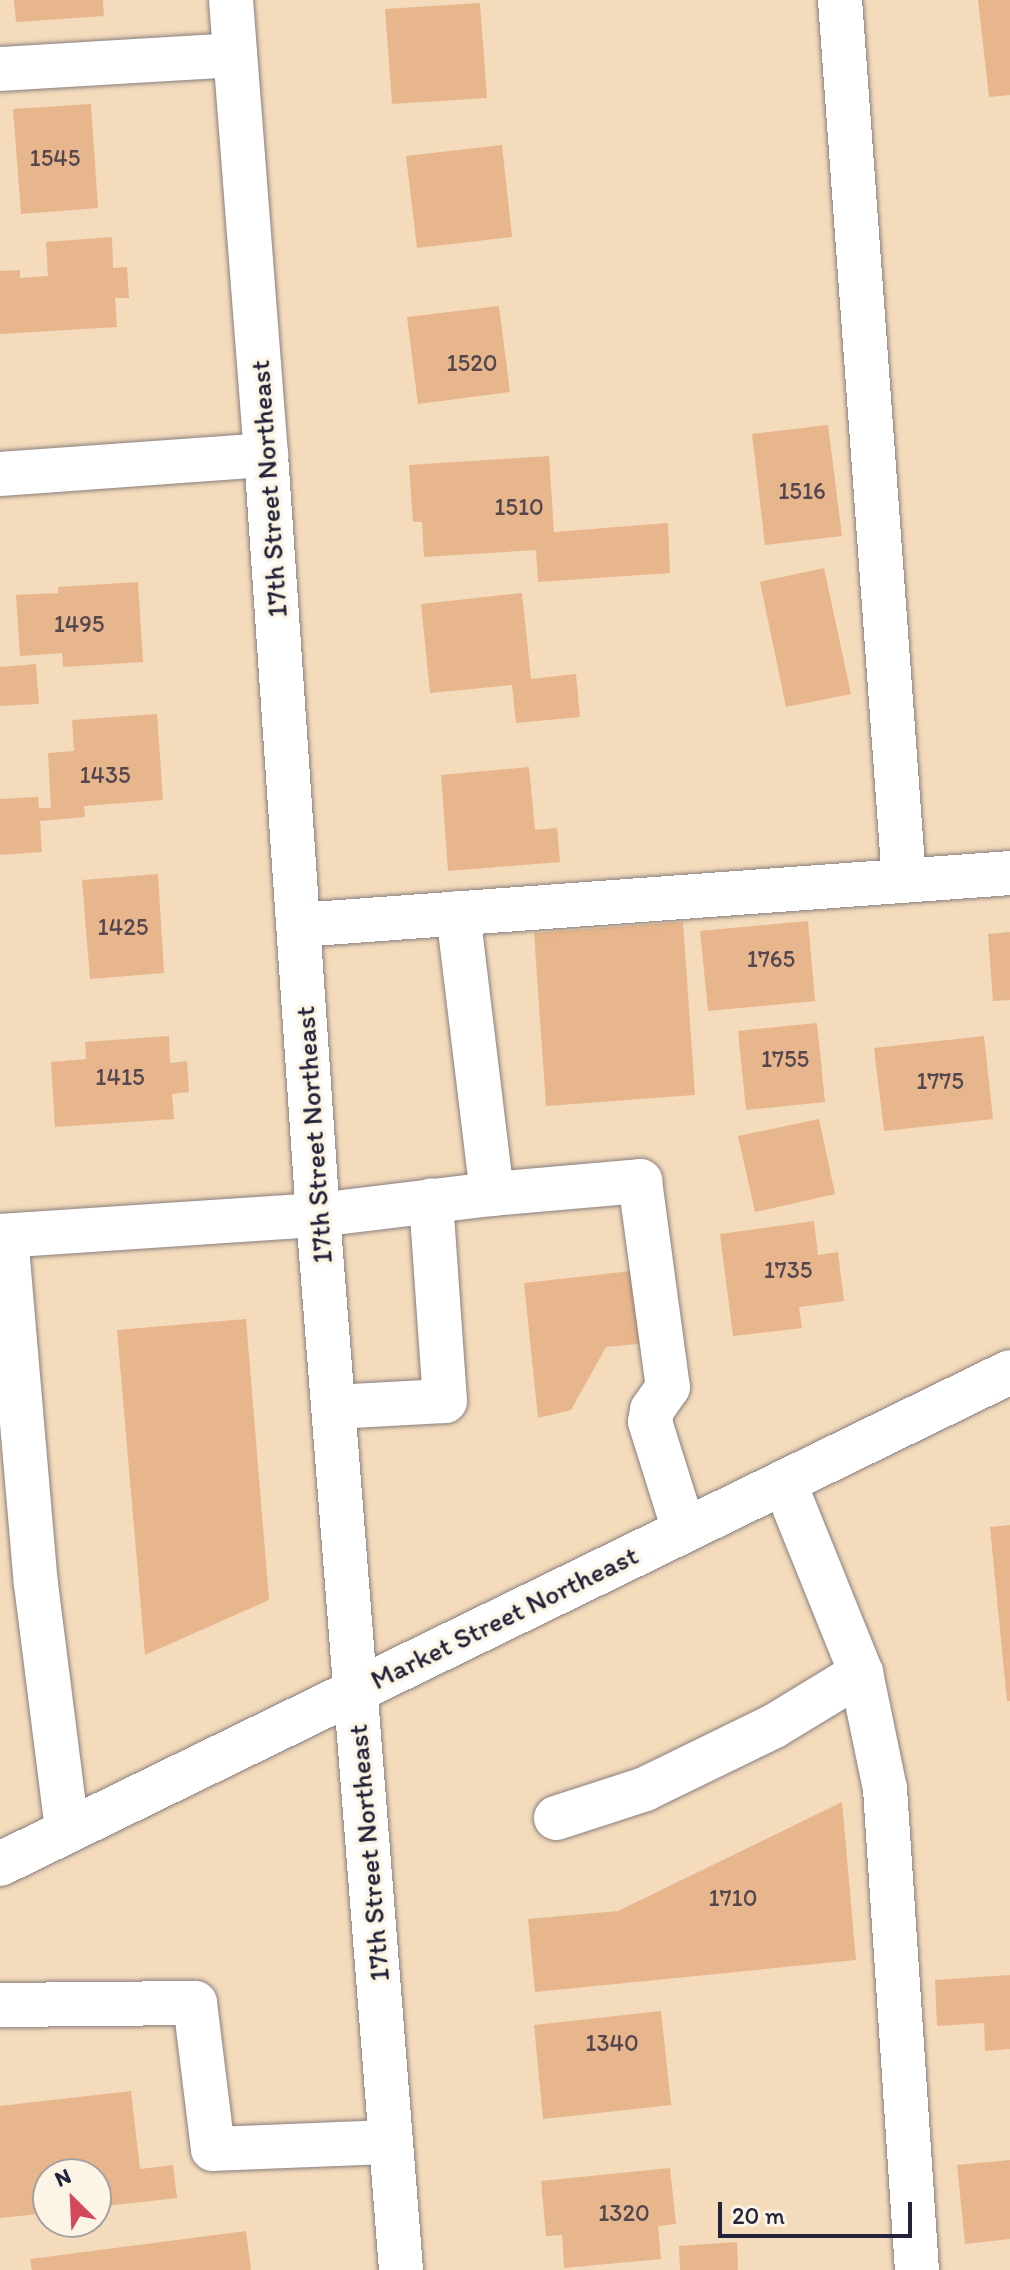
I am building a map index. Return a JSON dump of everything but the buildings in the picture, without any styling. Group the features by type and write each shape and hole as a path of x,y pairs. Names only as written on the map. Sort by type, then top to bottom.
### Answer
{"main road":[{"name":"17th Street Northeast","path":"231,0 266,455 318,1215 401,2270"},
{"path":"840,0 904,880"},
{"path":"0,69 235,55"},
{"path":"0,474 266,455"},
{"path":"299,925 1010,873"},
{"path":"458,913 492,1194"},
{"path":"67,1830 36,1584 3,1236 318,1215 431,1200 640,1181 668,1387 652,1410 650,1422 684,1530"},
{"path":"333,1407 445,1401 431,1200"},
{"name":"Market Street Northeast","path":"0,1864 1010,1372"},
{"path":"784,1482 861,1673 885,1789 917,2270"},
{"path":"556,1818 645,1789 774,1726 861,1673"},
{"path":"0,2005 195,2003 213,2149 391,2142"}]}
